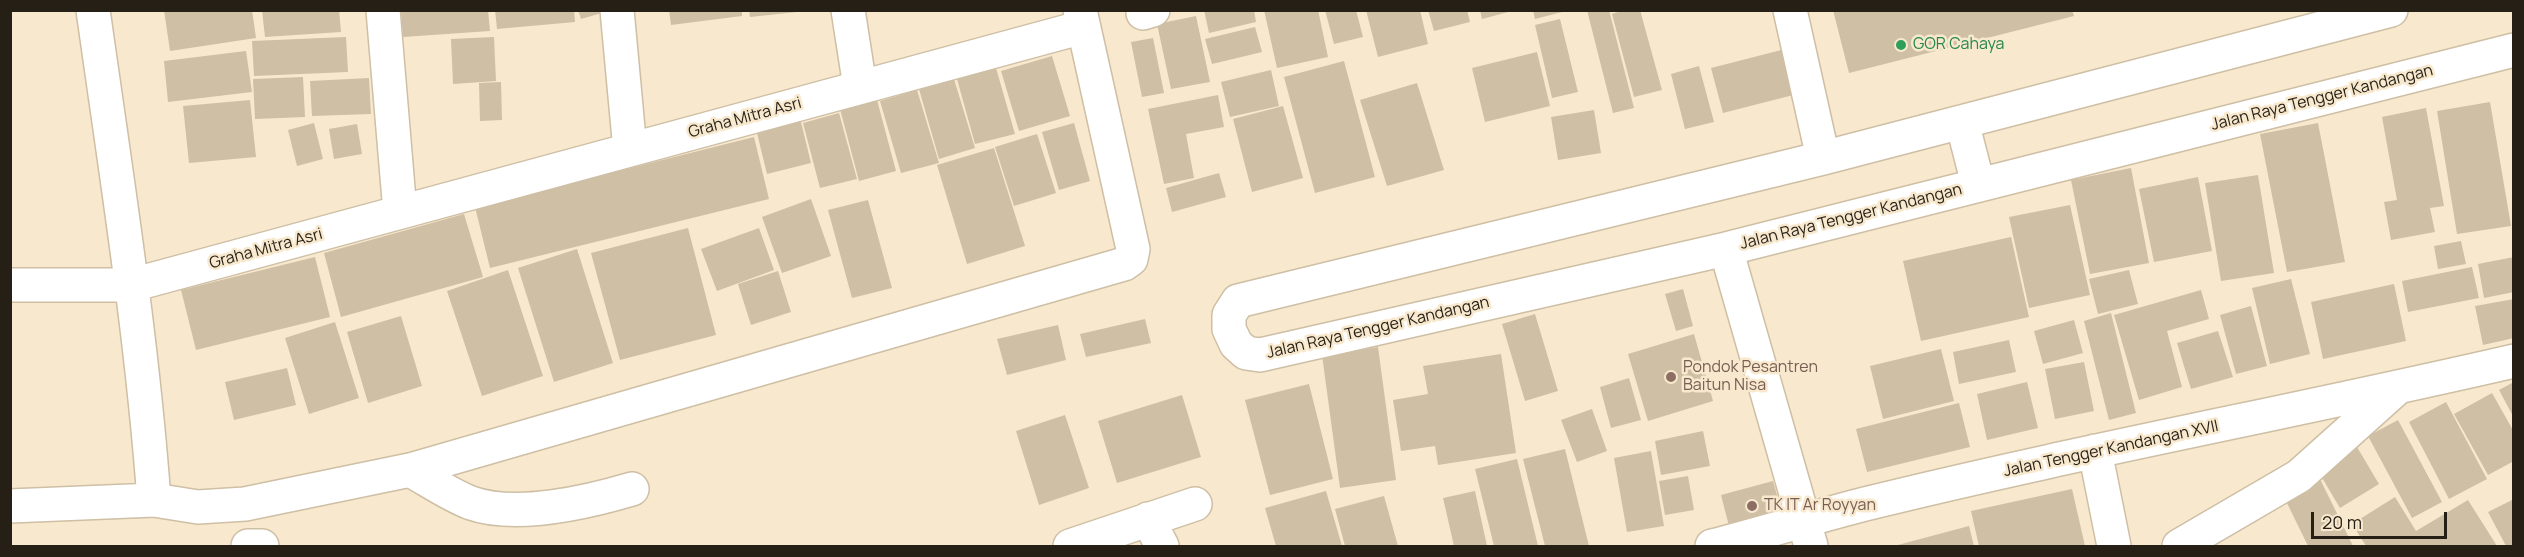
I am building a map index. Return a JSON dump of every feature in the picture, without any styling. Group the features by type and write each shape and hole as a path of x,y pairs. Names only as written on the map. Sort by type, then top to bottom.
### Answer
{"street":[{"path":"93,10 132,285 154,500"},
{"path":"382,10 400,212"},
{"path":"616,10 630,150"},
{"path":"848,10 860,87"},
{"path":"1790,10 1823,158"},
{"name":"Jalan Raya Tengger Kandangan","path":"2391,10 2299,22 1962,122 1238,301 1229,315 1229,329 1236,344 1246,354 1260,355 1726,249 2514,50"},
{"path":"10,506 154,500 198,507 245,504 410,470 1124,264 1131,259 1132,249 1081,19"},
{"name":"Graha Mitra Asri","path":"10,285 132,285 860,87 1081,19"},
{"path":"1962,122 1978,184"},
{"path":"1726,249 1807,534"},
{"name":"Jalan Tengger Kandangan XVII","path":"1712,546 1807,534 1865,504 2095,451 2397,388 2514,361"},
{"path":"2179,546 2299,476 2397,388"},
{"path":"2095,451 2114,546"},
{"path":"410,470 472,503 493,508 539,508 579,503 632,489"},
{"path":"1070,546 1155,533 1194,504"},
{"path":"248,546 262,546"}],"building":[{"path":"164,10 252,10 256,38 170,51"},
{"path":"262,10 339,10 341,32 265,37"},
{"path":"401,10 488,10 490,31 403,37"},
{"path":"495,10 574,10 575,22 497,29"},
{"path":"578,10 609,10 609,11 581,19"},
{"path":"669,10 742,10 742,16 671,25"},
{"path":"749,10 797,10 797,12 750,17"},
{"path":"1204,10 1254,10 1256,22 1209,33"},
{"path":"1264,10 1318,10 1328,57 1277,68"},
{"path":"1325,10 1356,10 1363,37 1334,44"},
{"path":"1366,10 1420,10 1428,44 1378,57"},
{"path":"1428,10 1467,10 1470,22 1434,31"},
{"path":"1480,10 1512,10 1512,11 1482,19"},
{"path":"1533,10 1566,10 1566,11 1535,19"},
{"path":"1587,10 1609,10 1634,108 1613,113"},
{"path":"1624,10 1640,10 1662,90 1634,97 1612,14"},
{"name":"GOR Cahaya","path":"1833,10 2072,10 2074,16 1849,73"},
{"path":"1196,16 1210,82 1171,89 1157,24"},
{"path":"1560,19 1578,92 1552,98 1535,25"},
{"path":"1255,27 1262,52 1212,64 1205,39"},
{"path":"346,37 348,72 254,76 252,41"},
{"path":"494,37 496,81 453,84 451,39"},
{"path":"1153,38 1164,93 1142,97 1131,42"},
{"path":"1793,47 1805,92 1723,113 1711,68"},
{"path":"246,51 252,92 168,102 164,61"},
{"path":"1537,52 1550,106 1485,122 1472,68"},
{"path":"1052,56 1070,116 1019,131 1001,71"},
{"path":"1344,61 1375,177 1315,193 1284,77"},
{"path":"1699,66 1714,122 1685,129 1671,74"},
{"path":"996,68 1015,134 975,144 957,79"},
{"path":"1271,70 1279,106 1230,117 1221,82"},
{"path":"303,77 305,117 255,119 253,79"},
{"path":"369,78 371,114 312,116 310,81"},
{"path":"954,79 975,148 939,159 919,89"},
{"path":"501,82 502,120 480,121 479,83"},
{"path":"1417,83 1444,170 1387,186 1360,100"},
{"path":"917,90 939,163 901,173 880,101"},
{"path":"1218,95 1224,127 1186,134 1194,178 1164,184 1148,109"},
{"path":"250,100 256,157 189,163 183,106"},
{"path":"877,100 896,171 859,181 840,109"},
{"path":"2490,102 2511,226 2457,234 2437,111"},
{"path":"1283,106 1303,178 1252,192 1233,119"},
{"path":"2426,108 2444,206 2430,208 2435,232 2391,240 2384,202 2397,200 2382,117"},
{"path":"1594,110 1601,153 1558,160 1551,117"},
{"path":"839,113 857,179 820,188 803,123"},
{"path":"800,118 811,163 767,174 756,129"},
{"path":"314,123 323,159 297,166 288,130"},
{"path":"1074,123 1090,181 1059,190 1042,132"},
{"path":"2318,123 2345,262 2287,272 2260,134"},
{"path":"357,124 362,154 334,159 329,129"},
{"path":"1037,134 1056,193 1014,206 995,147"},
{"path":"754,137 769,199 490,268 475,207"},
{"path":"994,148 1025,246 967,264 937,165"},
{"path":"2131,168 2149,263 2090,274 2071,180"},
{"path":"1219,173 1226,197 1172,212 1166,188"},
{"path":"2258,175 2274,273 2221,281 2205,183"},
{"path":"2198,177 2212,251 2154,262 2139,189"},
{"path":"811,199 831,256 782,273 762,217"},
{"path":"868,200 892,288 852,298 828,210"},
{"path":"2070,205 2090,295 2029,308 2009,217"},
{"path":"464,214 483,277 341,317 324,253"},
{"path":"688,228 716,335 620,360 591,253"},
{"path":"759,228 774,270 717,291 701,249"},
{"path":"2011,237 2029,317 1921,341 1903,261"},
{"path":"2461,241 2466,264 2438,269 2434,246"},
{"path":"577,249 613,363 554,382 518,268"},
{"path":"315,257 330,317 196,350 181,290"},
{"path":"2514,257 2514,292 2484,298 2478,264"},
{"path":"2472,267 2479,298 2408,312 2402,281"},
{"path":"508,270 543,376 482,396 447,291"},
{"path":"2129,270 2138,304 2098,314 2089,279"},
{"path":"778,271 791,312 751,325 738,284"},
{"path":"2291,279 2310,354 2270,364 2252,288"},
{"path":"2394,284 2406,341 2323,359 2311,302"},
{"path":"1683,289 1693,326 1676,331 1665,294"},
{"path":"2201,290 2209,319 2167,331 2182,387 2139,400 2114,315"},
{"path":"2514,299 2514,338 2483,345 2475,306"},
{"path":"2251,306 2267,366 2236,374 2220,315"},
{"path":"2111,313 2136,413 2109,420 2084,321"},
{"path":"1535,314 1558,391 1525,401 1502,324"},
{"path":"401,316 422,386 368,403 347,332"},
{"path":"1145,319 1151,343 1086,357 1080,334"},
{"path":"2074,320 2083,353 2043,364 2034,331"},
{"path":"335,322 359,398 309,414 285,338"},
{"path":"1058,325 1066,360 1007,375 997,339"},
{"path":"2218,331 2233,377 2191,389 2177,343"},
{"name":"Pondok Pesantren Baitun Nisa","path":"1694,334 1713,401 1648,421 1628,354"},
{"path":"2009,340 2016,372 1959,384 1953,352"},
{"path":"1378,347 1396,480 1340,488 1322,355"},
{"path":"1941,349 1954,401 1883,419 1870,366"},
{"path":"1501,354 1516,453 1438,465 1435,446 1401,451 1393,400 1428,394 1423,366"},
{"path":"2084,362 2094,411 2055,419 2045,369"},
{"path":"287,368 296,405 234,420 225,382"},
{"path":"1629,378 1641,420 1611,428 1600,387"},
{"path":"2027,382 2038,428 1987,440 1977,394"},
{"path":"2514,382 2514,418 2499,390"},
{"path":"1309,384 1333,479 1270,495 1245,400"},
{"path":"2492,393 2514,432 2514,461 2488,475 2454,414"},
{"path":"1182,395 1201,457 1117,483 1098,421"},
{"path":"2446,402 2487,479 2449,499 2409,422"},
{"path":"1959,403 1970,447 1867,472 1856,429"},
{"path":"1592,409 1607,451 1577,462 1561,420"},
{"path":"1065,415 1089,488 1039,505 1016,431"},
{"path":"2398,420 2442,502 2412,518 2368,436"},
{"path":"1703,431 1710,466 1661,475 1655,441"},
{"path":"2357,447 2379,484 2340,508 2318,471"},
{"path":"1565,449 1589,546 1545,546 1523,459"},
{"path":"1651,451 1664,526 1627,532 1614,458"},
{"path":"1517,459 1538,546 1494,546 1475,469"},
{"path":"1688,476 1694,510 1665,515 1659,481"},
{"path":"2320,479 2353,546 2308,546 2284,497"},
{"name":"TK IT Ar Royyan","path":"1773,481 1783,516 1730,530 1721,495"},
{"path":"2072,489 2085,546 1979,546 1971,511"},
{"path":"1326,491 1342,546 1276,546 1265,508"},
{"path":"1475,491 1487,546 1454,546 1443,498"},
{"path":"1384,496 1398,546 1345,546 1335,509"},
{"path":"2395,497 2416,531 2468,500 2497,546 2366,546 2352,524"},
{"path":"2514,499 2514,546 2506,546 2488,512"},
{"path":"1969,526 1974,546 1894,546"}],"place":[{"name":"GOR Cahaya","path":"1901,45"},
{"name":"Pondok Pesantren Baitun Nisa","path":"1671,377"},
{"name":"TK IT Ar Royyan","path":"1752,506"}]}
